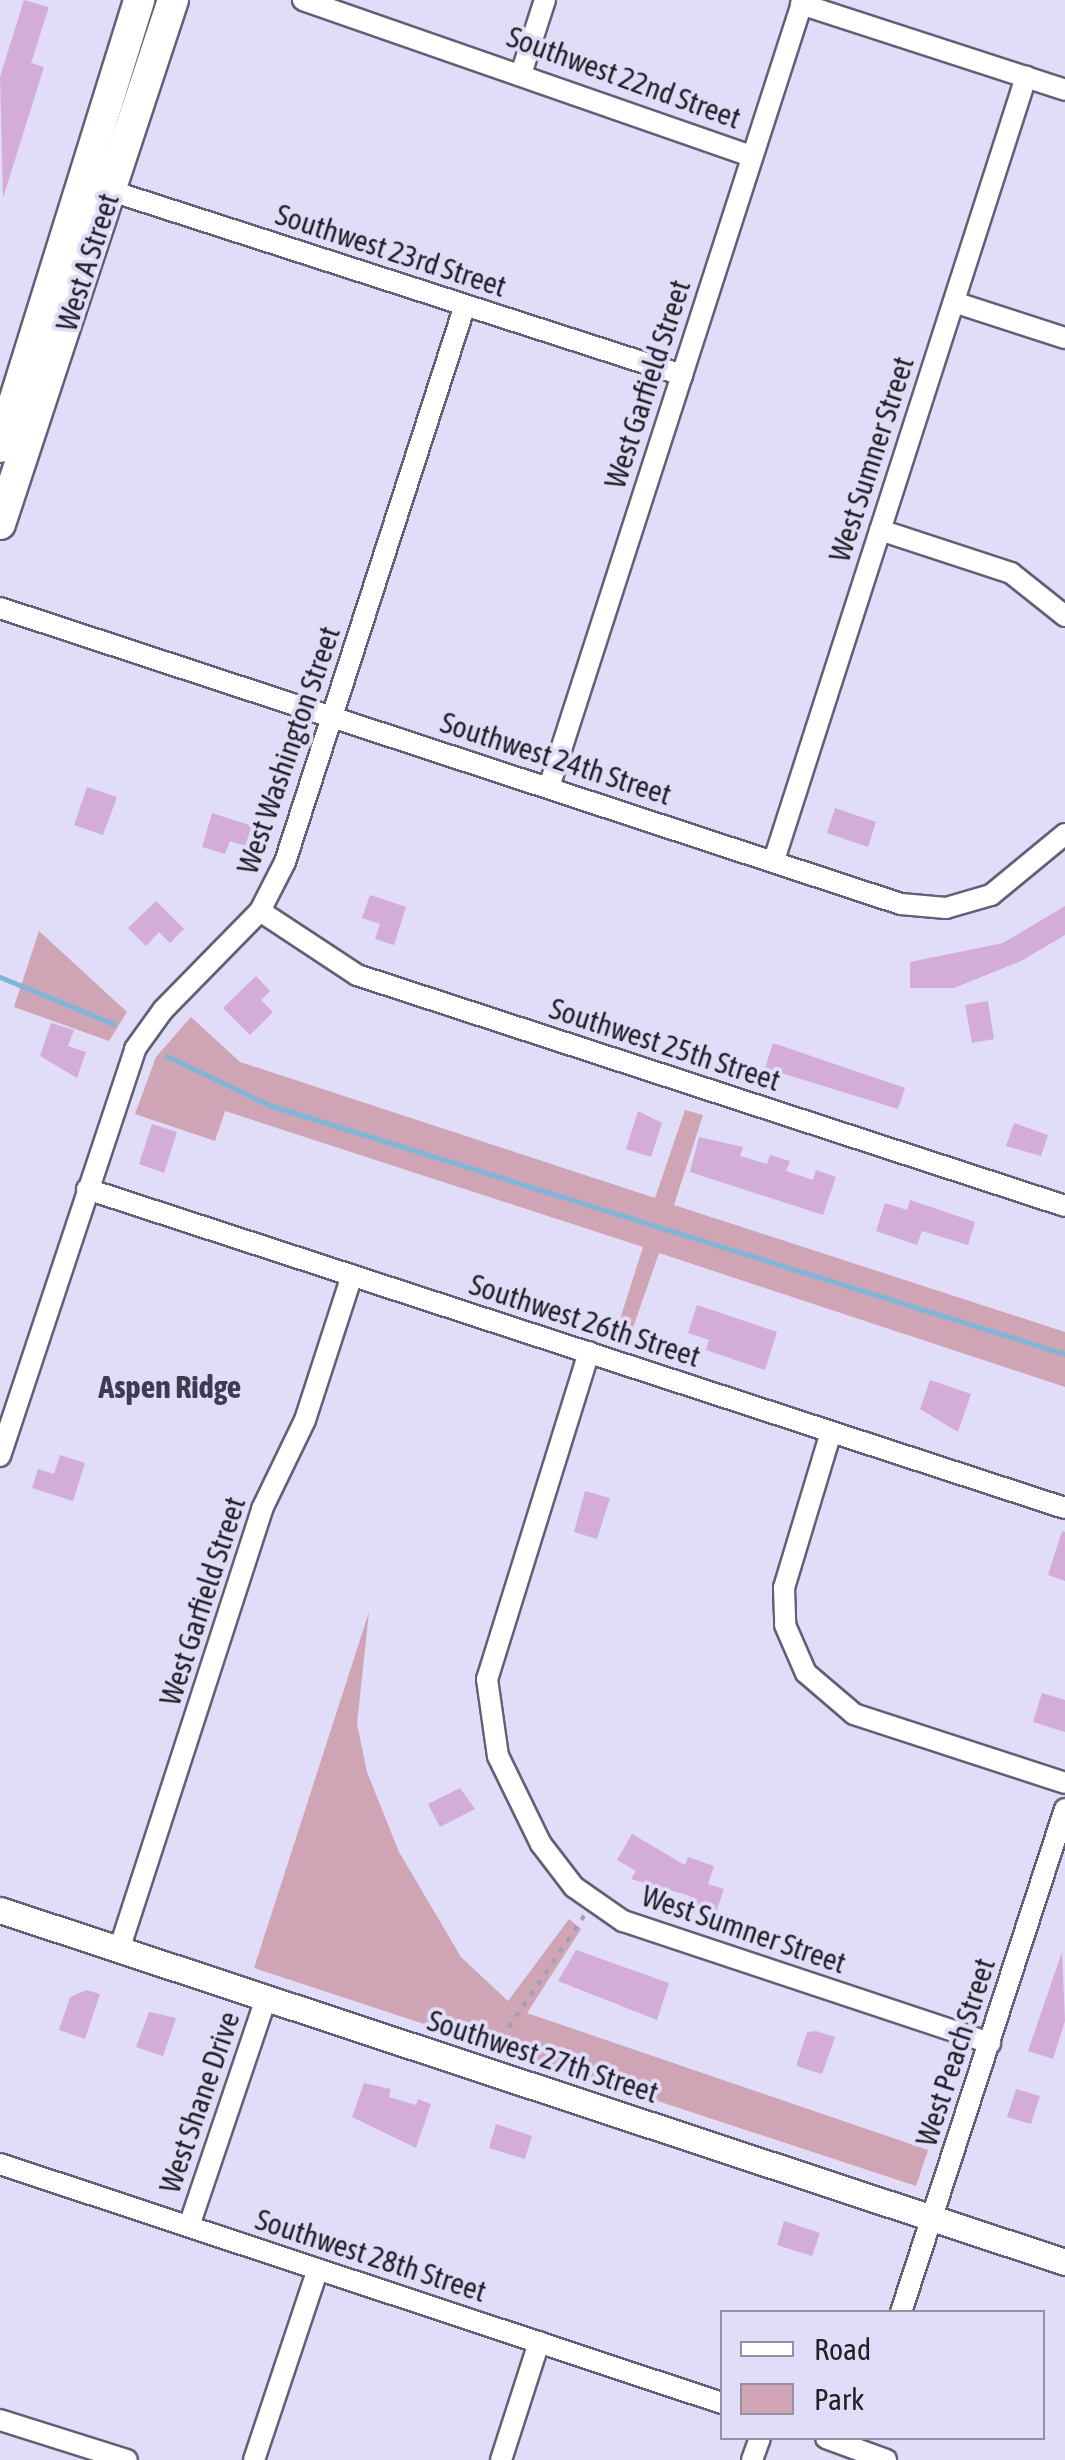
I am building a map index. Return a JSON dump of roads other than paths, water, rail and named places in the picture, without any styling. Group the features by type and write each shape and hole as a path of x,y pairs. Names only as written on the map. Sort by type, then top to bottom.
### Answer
{"main road":[{"name":"West A Street","path":"0,524 96,186 139,0"},
{"name":"West A Street","path":"0,447 96,186 173,0"}],"street":[{"name":"Southwest 22nd Street","path":"303,0 328,4 522,71 632,117 752,156"},
{"path":"522,71 545,0"},
{"path":"802,2 1065,90"},
{"name":"West Garfield Street","path":"549,787 802,2"},
{"name":"West Sumner Street","path":"774,860 1026,77"},
{"name":"Southwest 23rd Street","path":"96,186 682,375"},
{"path":"954,302 1065,338"},
{"name":"West Washington Street","path":"0,1456 134,1049 163,1010 260,911 286,862 465,305"},
{"path":"880,530 1011,574 1065,616"},
{"name":"Southwest 24th Street","path":"4,611 901,904 946,908 1000,889 1065,834"},
{"name":"Southwest 25th Street","path":"260,911 357,975 1065,1206"},
{"name":"Southwest 26th Street","path":"87,1189 1065,1508"},
{"name":"West Garfield Street","path":"119,1950 262,1509 304,1420 352,1275"},
{"name":"West Sumner Street","path":"589,1352 490,1658 487,1708 498,1756 542,1844 592,1903 639,1927 990,2043"},
{"path":"831,1432 784,1588 786,1625 806,1673 854,1714 1065,1783"},
{"name":"West Peach Street","path":"902,2310 1065,1809"},
{"name":"Southwest 27th Street","path":"0,1910 1065,2262"},
{"name":"West Shane Drive","path":"190,2226 266,1998"},
{"name":"Southwest 28th Street","path":"0,2164 720,2403"},
{"path":"254,2460 318,2269"},
{"path":"501,2460 539,2342"},
{"path":"0,2420 126,2460"},
{"path":"857,2442 886,2460"}],"waterway":[{"path":"0,977 114,1024"},
{"path":"167,1056 269,1105 1065,1354"}],"district":[{"name":"Aspen Ridge","path":"170,1387"}]}
